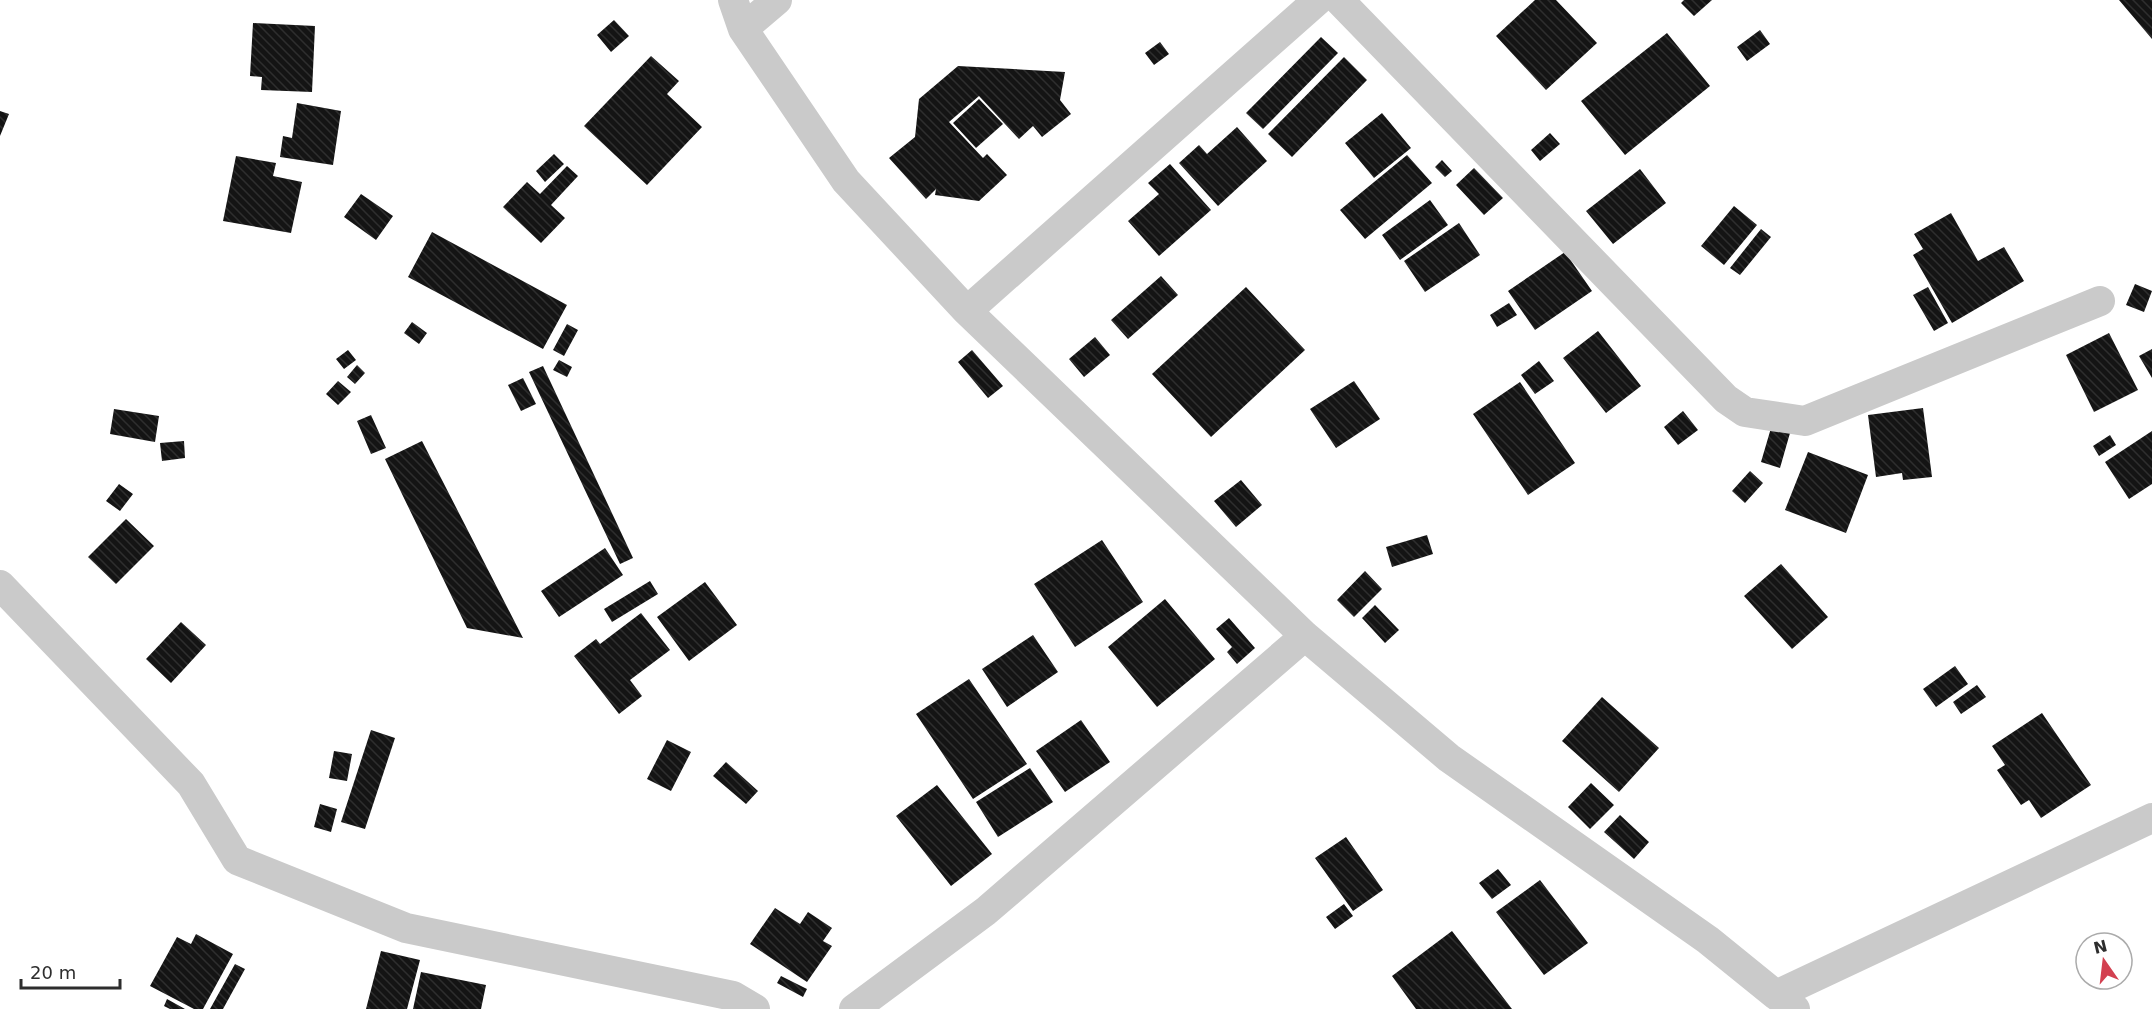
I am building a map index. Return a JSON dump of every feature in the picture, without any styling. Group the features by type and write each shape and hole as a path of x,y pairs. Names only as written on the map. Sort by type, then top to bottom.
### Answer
{"street":[{"path":"733,0 743,29 846,181 967,311 1305,636 1449,758 1708,939 1785,1002 2152,818"},
{"path":"743,29 777,0"},
{"path":"967,311 1318,0"},
{"path":"1339,0 1726,399 1744,412 1806,421 2100,301"},
{"path":"0,585 191,784 237,860 406,928 733,996 755,1009"},
{"path":"854,1009 986,911 1305,636"}],"building":[{"path":"1535,0 1556,0 1597,43 1546,90 1496,36"},
{"path":"1684,0 1712,0 1694,16 1681,3"},
{"path":"2119,0 2152,0 2152,39"},
{"path":"614,20 629,36 611,52 597,35"},
{"path":"253,23 315,26 312,92 261,90 262,77 250,76"},
{"path":"1760,30 1770,44 1747,61 1737,47"},
{"path":"1667,33 1710,86 1625,155 1581,101"},
{"path":"1321,37 1338,53 1263,129 1246,113"},
{"path":"1160,42 1169,54 1154,65 1145,53"},
{"path":"651,56 679,81 667,94 702,127 647,185 584,126"},
{"path":"1344,57 1367,80 1292,157 1268,134"},
{"path":"958,66 1065,72 1060,100 1071,114 1042,137 1033,126 1019,139 979,96 949,122 983,158 987,154 1007,175 979,201 935,195 936,189 926,199 889,158 915,137 919,99"},
{"path":"979,99 1003,124 976,148 953,123"},
{"path":"297,103 341,111 333,165 280,157 283,136 292,138"},
{"path":"0,111 9,114 0,136"},
{"path":"1382,113 1411,148 1374,178 1345,143"},
{"path":"1237,127 1267,161 1218,206 1179,163 1199,145 1207,154"},
{"path":"1550,133 1560,144 1540,161 1531,150"},
{"path":"554,154 564,164 545,182 536,171"},
{"path":"1407,155 1432,183 1365,239 1340,210"},
{"path":"236,156 276,163 273,176 302,182 291,233 223,221"},
{"path":"1442,160 1452,171 1445,177 1435,167"},
{"path":"1170,164 1211,210 1159,256 1128,221 1159,194 1148,183"},
{"path":"567,166 578,176 551,205 565,218 541,243 503,207 527,182 540,194"},
{"path":"1474,168 1503,198 1484,215 1456,185"},
{"path":"1640,169 1666,203 1613,244 1586,211"},
{"path":"361,194 393,216 376,240 344,217"},
{"path":"1430,200 1448,225 1400,260 1382,235"},
{"path":"1734,206 1757,225 1724,265 1701,246"},
{"path":"1951,213 1978,261 2004,247 2024,281 1952,323 1913,255 1923,249 1914,234"},
{"path":"1459,223 1480,255 1425,292 1404,261"},
{"path":"1761,229 1771,237 1740,275 1730,268"},
{"path":"432,232 567,305 543,349 408,277"},
{"path":"1565,252 1592,291 1535,330 1508,291"},
{"path":"1161,276 1178,295 1128,339 1111,320"},
{"path":"2135,284 2152,291 2144,312 2126,305"},
{"path":"1246,287 1305,350 1211,437 1152,374"},
{"path":"1928,287 1948,323 1934,331 1913,295"},
{"path":"1509,303 1517,315 1497,327 1490,315"},
{"path":"412,322 427,333 419,344 404,333"},
{"path":"567,324 578,330 564,356 553,350"},
{"path":"1598,331 1641,386 1606,413 1563,358"},
{"path":"2109,333 2138,390 2094,412 2066,355"},
{"path":"1095,337 1110,355 1084,377 1069,359"},
{"path":"2152,349 2152,378 2139,356"},
{"path":"348,350 356,360 344,369 336,359"},
{"path":"972,350 1003,386 988,398 958,362"},
{"path":"559,360 572,367 567,377 553,370"},
{"path":"1539,361 1554,381 1535,394 1521,375"},
{"path":"357,365 365,373 355,384 347,377"},
{"path":"543,366 633,558 620,564 529,372"},
{"path":"523,378 536,404 521,411 508,385"},
{"path":"338,381 351,392 338,405 326,394"},
{"path":"1354,381 1380,419 1336,448 1310,409"},
{"path":"1520,382 1575,463 1528,495 1473,414"},
{"path":"1923,408 1932,477 1903,480 1902,473 1876,477 1868,415"},
{"path":"114,409 159,416 155,442 110,434"},
{"path":"1683,411 1698,430 1678,445 1664,427"},
{"path":"371,415 386,448 371,454 357,421"},
{"path":"1771,428 1790,433 1780,468 1761,462"},
{"path":"2152,431 2152,484 2129,499 2105,462"},
{"path":"2110,435 2116,445 2099,456 2093,446"},
{"path":"184,441 185,458 162,461 160,443"},
{"path":"422,441 523,638 467,628 385,459"},
{"path":"1808,452 1868,475 1846,533 1785,510"},
{"path":"1750,471 1763,483 1745,503 1732,491"},
{"path":"1241,480 1262,505 1236,527 1214,501"},
{"path":"119,484 133,494 120,511 106,501"},
{"path":"126,519 154,546 116,584 88,557"},
{"path":"1427,535 1433,554 1392,567 1386,547"},
{"path":"1102,540 1143,602 1075,647 1034,584"},
{"path":"605,548 623,575 559,617 541,591"},
{"path":"1781,564 1828,617 1792,649 1744,596"},
{"path":"1365,571 1382,589 1354,617 1337,600"},
{"path":"650,581 658,594 612,622 604,609"},
{"path":"705,582 737,625 689,661 657,617"},
{"path":"1165,599 1215,659 1157,707 1108,647"},
{"path":"1375,605 1399,630 1385,643 1362,618"},
{"path":"641,613 670,650 630,680 642,696 619,714 574,656 596,639 600,644"},
{"path":"1229,618 1255,648 1237,664 1227,652 1232,647 1216,629"},
{"path":"181,622 206,645 171,683 146,659"},
{"path":"1033,635 1058,672 1007,707 982,669"},
{"path":"1955,666 1968,684 1936,707 1923,689"},
{"path":"969,679 1027,764 973,799 916,714"},
{"path":"1977,685 1986,697 1961,714 1953,702"},
{"path":"1602,697 1659,748 1619,792 1562,741"},
{"path":"2042,713 2091,785 2041,818 2029,800 2021,805 1997,770 2005,765 1992,746"},
{"path":"1081,720 1110,762 1065,792 1036,751"},
{"path":"371,730 395,738 365,829 341,822"},
{"path":"667,740 691,752 671,791 647,779"},
{"path":"334,751 352,754 347,781 329,778"},
{"path":"726,762 758,791 746,804 713,776"},
{"path":"1030,768 1053,802 998,837 976,802"},
{"path":"1591,783 1614,805 1590,829 1568,807"},
{"path":"937,785 992,854 951,886 896,816"},
{"path":"320,804 337,809 331,832 314,827"},
{"path":"1620,815 1649,842 1634,859 1604,832"},
{"path":"1346,837 1383,890 1353,911 1315,858"},
{"path":"1498,869 1511,885 1492,899 1479,883"},
{"path":"1540,880 1588,943 1544,975 1496,912"},
{"path":"1344,904 1353,916 1335,929 1326,917"},
{"path":"775,908 800,924 808,912 832,928 823,941 832,946 807,982 750,944"},
{"path":"1452,931 1512,1009 1416,1009 1392,976"},
{"path":"196,934 233,954 203,1009 194,1009 150,986 177,937 191,944"},
{"path":"381,951 420,960 407,1009 366,1009"},
{"path":"235,964 245,969 223,1009 210,1009"},
{"path":"421,972 486,985 481,1009 413,1009"},
{"path":"781,976 807,989 803,997 777,983"},
{"path":"167,999 185,1009 170,1009 164,1006"}]}
